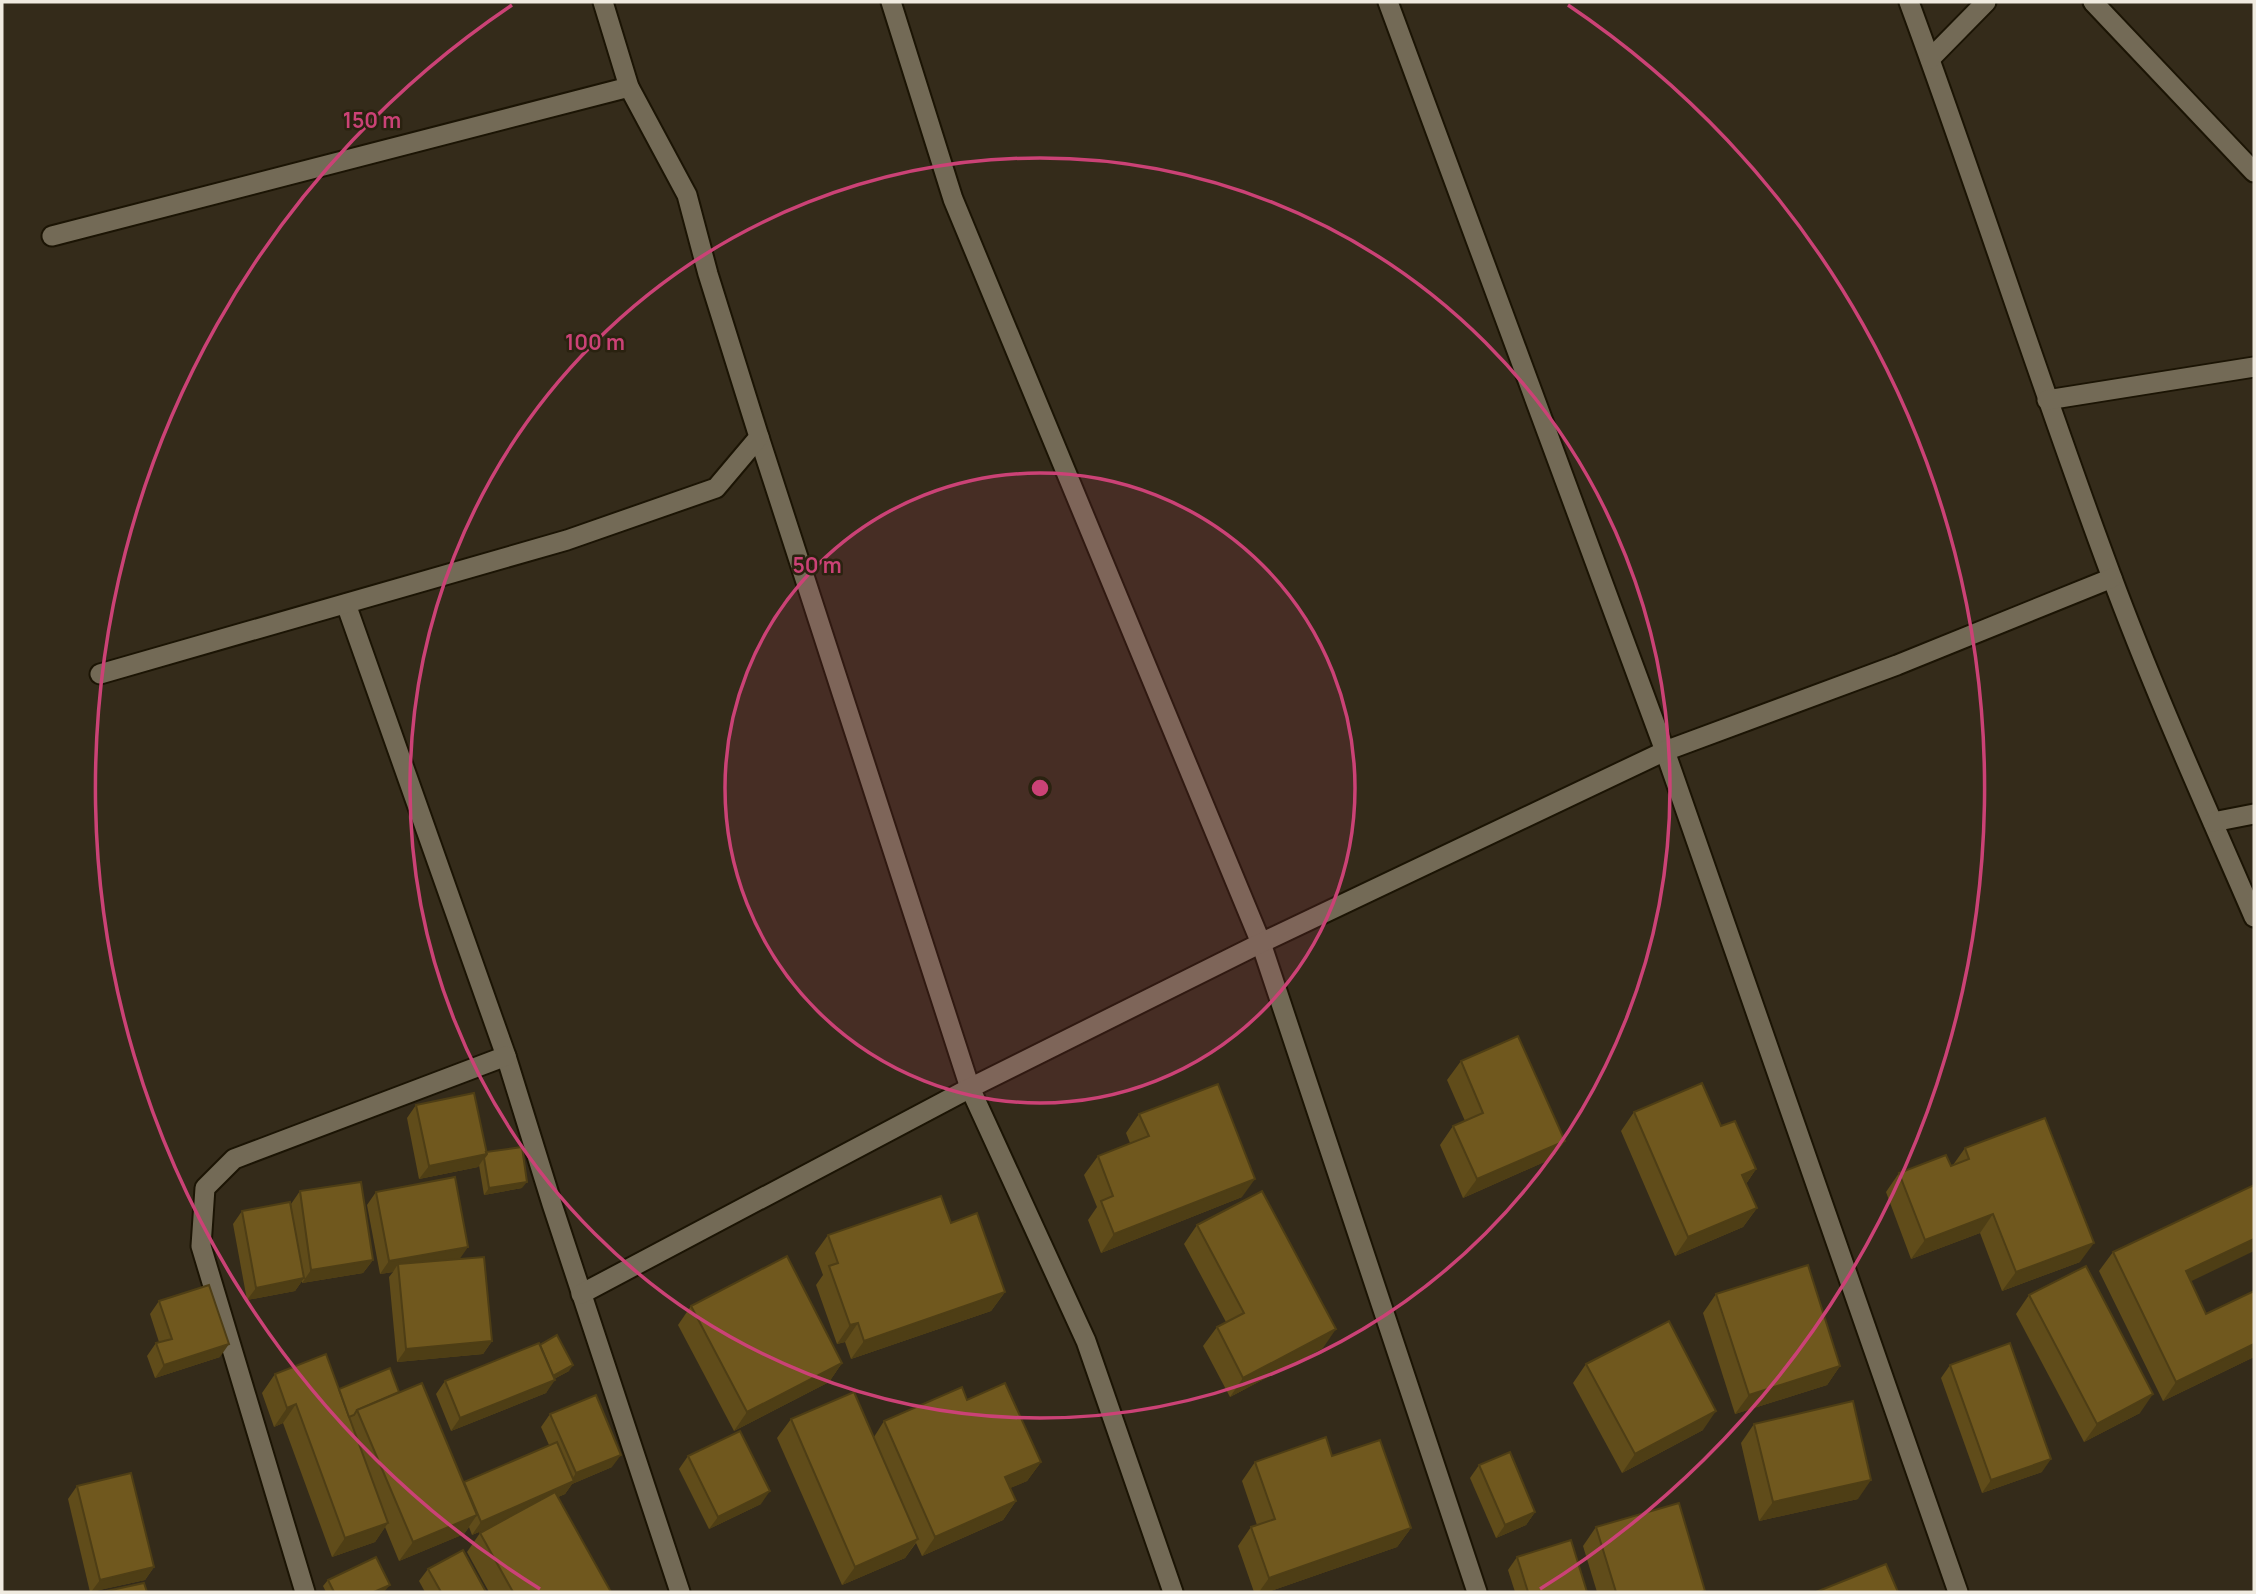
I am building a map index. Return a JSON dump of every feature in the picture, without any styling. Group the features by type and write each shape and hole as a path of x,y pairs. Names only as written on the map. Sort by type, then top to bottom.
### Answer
{"street":[{"path":"603,2 629,87 687,195 758,437 970,1088 1086,1342 1173,1592"},
{"path":"891,2 953,199 1261,943 1477,1592"},
{"path":"1388,2 1665,751 1958,1592"},
{"path":"1909,2 2047,400 2112,578 2254,917"},
{"path":"1930,59 1986,2"},
{"path":"2093,2 2254,172"},
{"path":"52,236 629,87"},
{"path":"2047,400 2254,367"},
{"path":"100,674 567,540 716,488 758,437"},
{"path":"581,1294 970,1088 1261,943 1665,751 1897,665 2112,578"},
{"path":"346,604 506,1056 581,1294 680,1592"},
{"path":"2213,821 2254,814"},
{"path":"304,1592 201,1246 205,1188 234,1160 506,1056"}],"building":[{"path":"1518,1036 1565,1141 1477,1179 1453,1126 1483,1113 1461,1061"},
{"path":"1702,1083 1721,1126 1735,1121 1756,1169 1742,1175 1757,1208 1688,1237 1634,1112"},
{"path":"1218,1084 1255,1179 1114,1234 1101,1201 1113,1196 1098,1156 1149,1136 1139,1114"},
{"path":"474,1093 487,1154 429,1166 416,1105"},
{"path":"2045,1118 2094,1243 2016,1272 1993,1214 1925,1240 1899,1173 1946,1155 1951,1166 1969,1159 1965,1148"},
{"path":"522,1147 527,1182 489,1188 484,1158 486,1152"},
{"path":"455,1177 468,1247 389,1261 376,1192"},
{"path":"361,1182 373,1260 311,1270 300,1191"},
{"path":"2254,1185 2254,1239 2186,1271 2206,1314 2254,1291 2254,1344 2176,1382 2113,1252"},
{"path":"1262,1191 1336,1329 1243,1378 1217,1327 1244,1313 1197,1225"},
{"path":"941,1196 951,1223 977,1213 1005,1292 864,1341 858,1323 850,1325 829,1266 838,1263 828,1235"},
{"path":"290,1202 304,1278 256,1288 242,1211"},
{"path":"787,1256 842,1363 747,1412 691,1306"},
{"path":"484,1257 492,1341 406,1349 398,1264"},
{"path":"1808,1265 1840,1366 1749,1395 1716,1294"},
{"path":"2086,1266 2153,1394 2097,1424 2029,1295"},
{"path":"209,1285 229,1344 164,1365 156,1343 172,1339 159,1301"},
{"path":"1669,1321 1716,1411 1635,1454 1586,1364"},
{"path":"557,1335 573,1365 553,1376 540,1345"},
{"path":"539,1343 555,1380 460,1418 445,1381"},
{"path":"2010,1343 2051,1459 1991,1480 1950,1365"},
{"path":"326,1354 388,1523 345,1538 296,1404 287,1408 275,1374"},
{"path":"390,1368 399,1392 357,1410 349,1417 339,1389"},
{"path":"422,1383 477,1515 413,1542 357,1410"},
{"path":"1005,1383 1041,1462 1005,1477 1016,1501 935,1537 884,1421 962,1387 967,1400"},
{"path":"854,1392 918,1539 855,1567 791,1419"},
{"path":"596,1395 621,1455 576,1473 550,1414"},
{"path":"1853,1401 1871,1480 1773,1502 1754,1424"},
{"path":"740,1431 770,1491 718,1517 688,1456"},
{"path":"1326,1437 1332,1456 1380,1440 1411,1528 1269,1578 1251,1527 1275,1519 1255,1462"},
{"path":"557,1442 574,1481 481,1522 464,1482"},
{"path":"1510,1452 1535,1512 1505,1525 1479,1465"},
{"path":"131,1473 154,1567 100,1580 77,1486"},
{"path":"555,1492 611,1592 513,1592 480,1533"},
{"path":"1679,1503 1705,1591 1616,1592 1596,1527"},
{"path":"1571,1540 1587,1592 1528,1592 1517,1557"},
{"path":"463,1550 486,1592 441,1592 428,1569"},
{"path":"376,1557 390,1585 374,1592 334,1592 328,1580"},
{"path":"1886,1564 1898,1592 1816,1592"},
{"path":"144,1583 147,1592 102,1592"}]}
